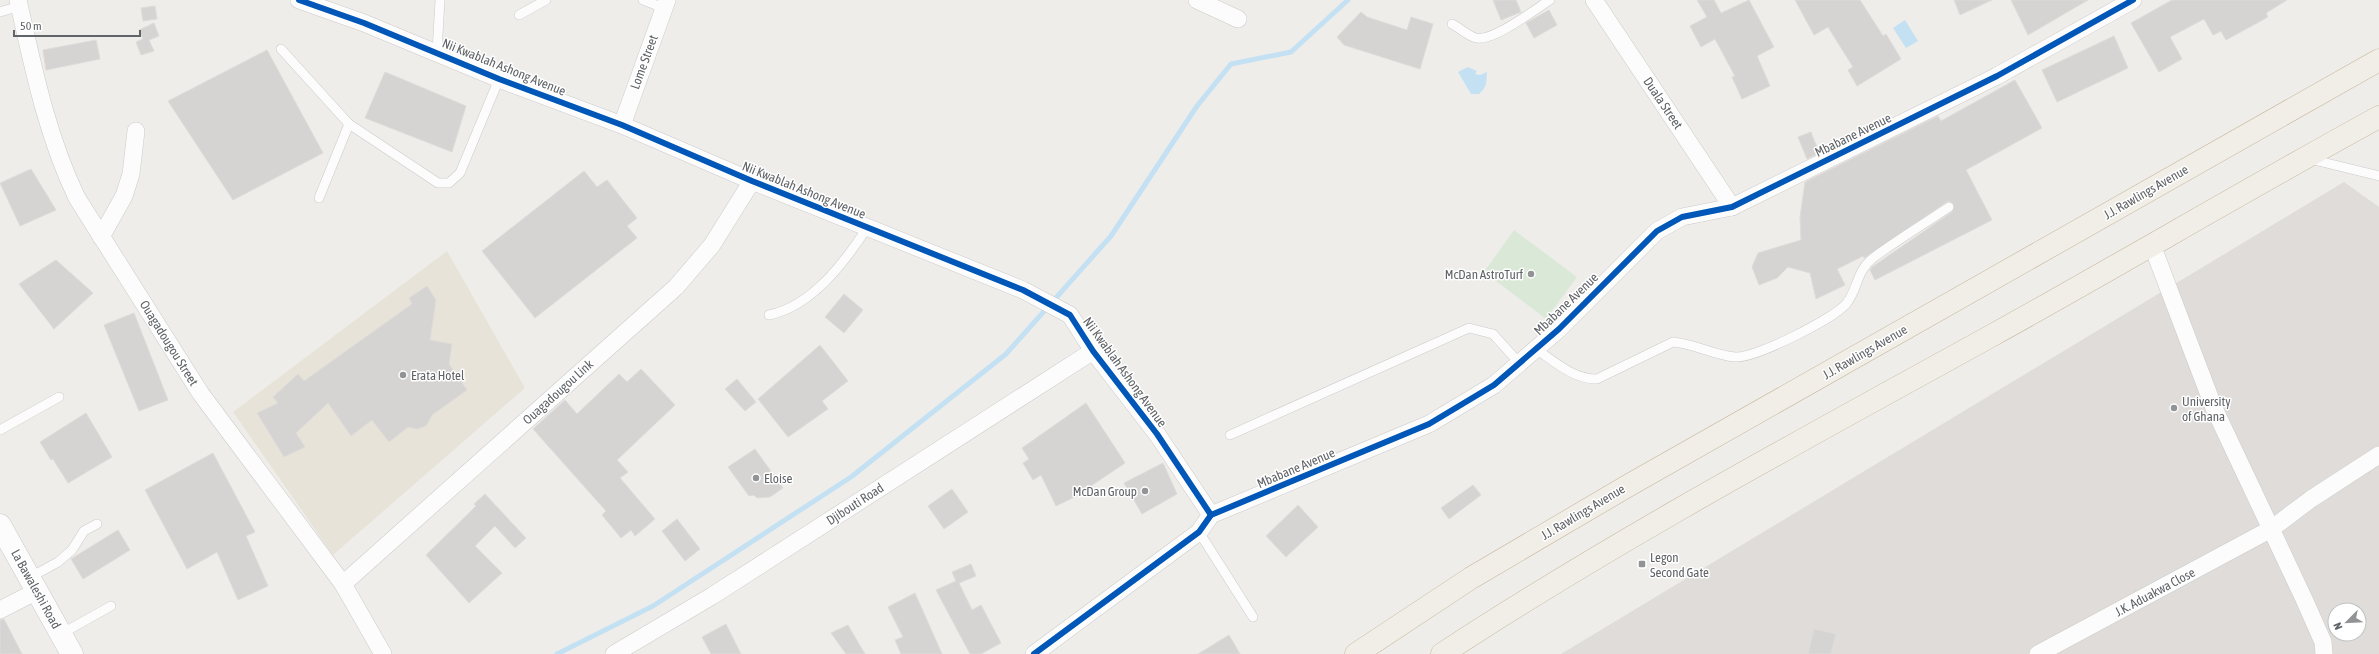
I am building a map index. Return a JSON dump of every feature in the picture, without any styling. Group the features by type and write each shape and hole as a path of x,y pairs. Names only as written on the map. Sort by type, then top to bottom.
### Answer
{"highway":[{"name":"J.J. Rawlings Avenue","path":"1356,654 1471,578 1631,484 2379,60"},
{"path":"1442,654 1488,624 1717,487 2109,271 2152,245 2379,117"}],"main road":[{"name":"La Bawaleshi Road","path":"0,524 72,654"}],"street":[{"name":"Nii Kwablah Ashong Avenue","path":"299,0 437,52 500,79 622,124 752,181 1023,290 1070,315 1093,351 1157,434 1211,515"},
{"path":"1196,0 1238,19"},
{"name":"Duala Street","path":"1594,0 1732,207"},
{"name":"Mbabane Avenue","path":"1034,654 1198,532 1211,515 1429,424 1494,385 1559,329 1657,231 1682,217 1732,207 1997,76 2133,0"},
{"name":"Ouagadougou Street","path":"19,3 50,132 64,171 77,198 201,394 343,584 383,654"},
{"name":"Lome Street","path":"622,124 666,4"},
{"path":"101,236 124,196 131,174 136,131"},
{"name":"Ouagadougou Link","path":"343,584 676,287 712,245 752,181"},
{"path":"2152,245 2214,408 2323,642 2324,654"},
{"name":"Djibouti Road","path":"614,654 712,596 1093,351"},
{"name":"J.K. Aduakwa Close","path":"2038,654 2271,529 2311,498 2379,455"},
{"path":"0,610 33,584"}],"lane":[{"path":"437,52 440,0"},
{"path":"519,15 546,0"},
{"path":"643,0 666,4"},
{"path":"1452,24 1475,38 1484,39 1494,35 1550,0"},
{"path":"0,12 19,3"},
{"path":"281,49 348,124 438,183 449,183 460,173 500,79"},
{"path":"319,198 348,124"},
{"path":"2305,158 2379,176"},
{"path":"1536,349 1574,375 1584,379 1597,379 1673,342 1686,343 1735,357 1751,356 1766,350 1836,313 1846,304 1858,276 1873,258 1949,207"},
{"path":"769,315 783,312 810,295 843,263 867,228"},
{"path":"1230,434 1469,328 1493,334 1520,364"},
{"path":"0,430 59,397"},
{"path":"33,584 72,550 84,530 97,524"},
{"path":"1198,532 1253,617"},
{"path":"61,634 111,606"}],"shaded area":[{"name":"University of Ghana","path":"2344,182 2379,207 2379,654 1561,654"},
{"path":"447,251 525,388 333,555 233,412"}],"green space":[{"name":"McDan AstroTurf","path":"1514,230 1577,277 1546,319 1484,272"}],"water":[{"path":"1905,20 1918,41 1906,48 1893,28"},
{"path":"1468,67 1477,71 1475,74 1480,75 1487,72 1485,86 1479,94 1471,94 1458,72"}],"building":[{"path":"1493,0 1516,0 1521,12 1501,20"},
{"path":"1697,0 1714,0 1721,13 1749,0 1774,47 1757,56 1770,86 1742,99 1732,77 1735,76 1715,39 1701,47 1690,26 1707,17"},
{"path":"1795,0 1860,0 1883,36 1886,34 1901,59 1857,86 1848,70 1853,67 1828,27 1814,35"},
{"path":"1954,0 1992,0 1960,15"},
{"path":"2011,0 2088,0 2028,35"},
{"path":"2172,0 2287,0 2266,13 2268,17 2226,40 2221,31 2213,35 2204,19 2170,37 2182,59 2159,72 2131,23"},
{"path":"155,6 157,19 143,21 141,8"},
{"path":"1549,10 1557,25 1534,38 1526,23"},
{"path":"1361,12 1367,17 1407,30 1411,17 1433,24 1420,69 1344,45 1337,37"},
{"path":"154,23 159,36 149,40 154,51 141,55 136,42 143,39 139,30"},
{"path":"2114,36 2128,68 2057,102 2042,70"},
{"path":"96,40 100,59 46,70 43,50"},
{"path":"267,50 323,153 233,200 168,101"},
{"path":"385,72 466,106 452,152 365,118"},
{"path":"2015,80 2042,128 1966,170 1992,220 1875,280 1870,270 1872,267 1952,212 1954,204 1948,201 1864,258 1863,256 1837,269 1845,285 1816,299 1810,273 1788,267 1777,278 1759,285 1752,267 1758,253 1801,240 1800,217 1805,182 1938,116 1941,121"},
{"path":"1811,132 1819,153 1807,159 1798,137"},
{"path":"31,169 56,210 20,226 0,183"},
{"path":"584,171 597,187 607,180 637,218 627,226 637,238 535,318 482,251"},
{"path":"56,260 93,293 54,329 19,284"},
{"path":"427,286 436,300 430,340 452,344 449,364 467,390 432,415 426,426 417,429 408,427 389,442 372,420 351,436 328,403 296,433 305,447 284,457 257,413 278,403 273,397 298,374 304,381 412,304 409,298"},
{"path":"844,294 863,310 844,333 825,317"},
{"path":"134,313 168,400 139,411 104,325"},
{"path":"820,345 848,381 822,401 828,409 788,437 758,399"},
{"path":"641,369 675,405 617,460 628,472 620,478 655,519 635,536 631,530 621,538 602,515 606,511 533,429 565,400 577,414 619,374 627,382"},
{"path":"737,379 756,402 745,411 725,389"},
{"path":"1086,403 1125,463 1085,490 1085,492 1056,506 1041,475 1033,480 1023,463 1029,459 1022,448"},
{"path":"86,413 112,457 68,483 40,442"},
{"name":"Eloise","path":"755,449 783,488 770,497 757,498 754,495 749,496 728,467"},
{"path":"213,453 255,532 246,536 268,586 238,600 217,552 187,569 145,490"},
{"path":"1163,463 1177,494 1142,514 1124,483"},
{"path":"1473,485 1481,495 1449,519 1441,508"},
{"path":"952,489 968,512 944,529 928,506"},
{"path":"485,494 526,538 515,548 495,526 475,546 502,573 469,603 426,555 476,506 474,504"},
{"path":"1298,505 1318,527 1286,557 1266,536"},
{"path":"677,519 700,549 685,561 662,531"},
{"path":"118,530 130,550 83,579 71,559"},
{"path":"971,564 976,576 959,583 972,610 981,605 1001,643 981,654 970,654 936,590 956,581 952,572"},
{"path":"915,593 942,654 901,654 895,640 903,637 888,607"},
{"path":"4,619 22,654 0,654 0,620"},
{"path":"726,624 741,654 711,654 702,637"},
{"path":"848,625 865,654 846,654 831,633"},
{"path":"1814,629 1836,634 1831,654 1808,654"},
{"path":"1229,635 1240,654 1198,654"}],"waterway":[{"path":"557,654 653,606 851,477 1006,354 1111,236 1197,106 1231,64 1291,52 1348,0"}],"cycle path":[{"path":"299,0 364,23 499,79 622,125 752,181 1023,290 1070,315 1093,351 1157,434 1211,515"},
{"path":"1034,654 1199,532 1211,515 1429,424 1494,385 1559,329 1657,231 1682,217 1732,207 1997,76 2133,0"}],"place":[{"name":"McDan AstroTurf","path":"1531,274"},
{"name":"Erata Hotel","path":"403,375"},
{"name":"University of Ghana","path":"2174,408"},
{"name":"Eloise","path":"756,478"},
{"name":"McDan Group","path":"1145,491"},
{"name":"Legon Second Gate","path":"1642,564"}]}
